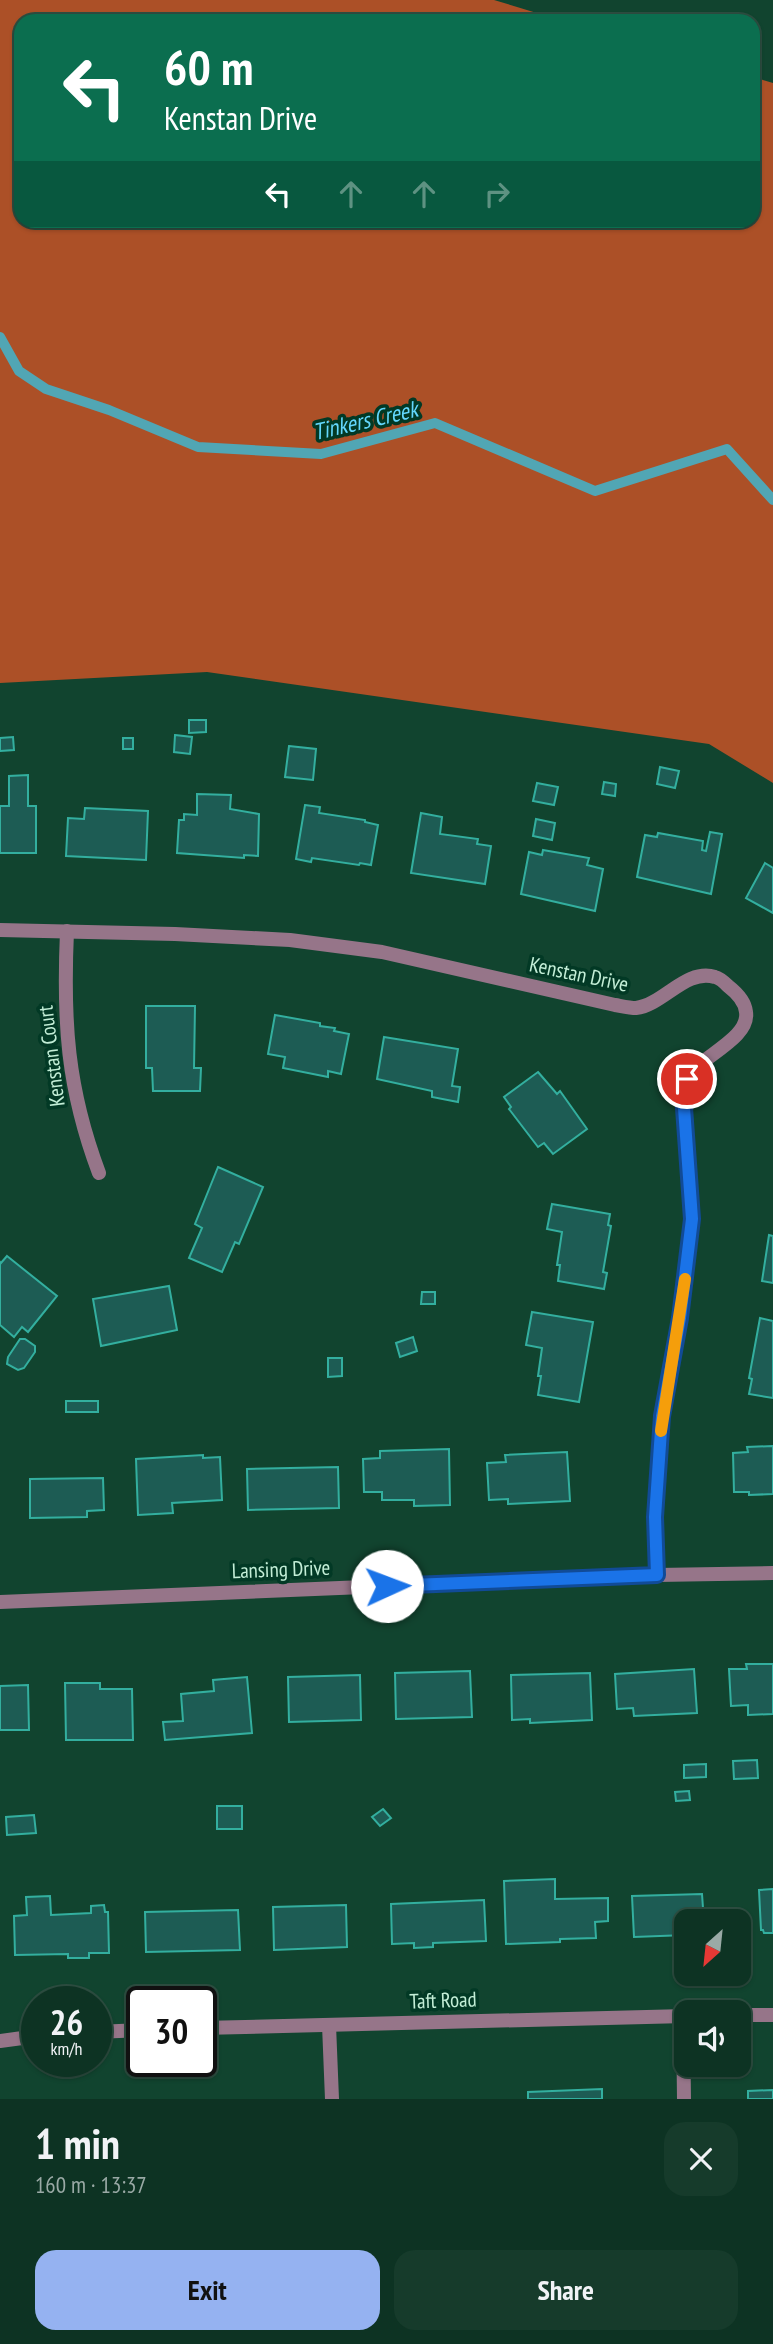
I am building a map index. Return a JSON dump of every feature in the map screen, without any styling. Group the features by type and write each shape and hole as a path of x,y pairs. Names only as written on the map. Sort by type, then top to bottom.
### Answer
{"street":[{"name":"Kenstan Drive","path":"0,930 290,940 382,952 637,1008 687,981 701,976 716,977 742,999 747,1020 734,1037 687,1079 683,1094 692,1219 680,1318 662,1416 655,1517 657,1575"},
{"name":"Kenstan Court","path":"67,932 65,997 73,1087 84,1133 99,1173"},
{"name":"Lansing Drive","path":"0,1602 657,1575 773,1573"},
{"path":"751,2015 773,2015"},
{"name":"Taft Road","path":"217,2028 674,2016"},
{"path":"329,2025 332,2099"},
{"path":"0,2041 21,2038"},
{"path":"684,2077 684,2099"}],"shaded area":[{"path":"0,0 494,0 540,14 14,14 14,228 760,228 760,79 773,83 773,783 709,744 207,672 0,683"}],"building":[{"path":"189,720 206,720 206,732 189,733"},
{"path":"175,735 192,737 190,754 174,752"},
{"path":"13,737 14,750 0,751 0,738"},
{"path":"123,738 133,738 133,749 123,749"},
{"path":"289,746 316,749 313,780 285,777"},
{"path":"660,767 679,771 675,788 657,784"},
{"path":"28,775 28,806 36,806 36,853 0,853 0,806 9,806 9,776"},
{"path":"604,782 616,784 615,796 602,794"},
{"path":"537,783 558,787 554,805 533,801"},
{"path":"197,794 231,795 230,809 259,814 258,856 244,855 244,858 177,853 179,820 184,820 184,814 197,815"},
{"path":"305,805 320,807 319,813 365,820 378,825 371,865 312,858 311,862 296,859"},
{"path":"85,808 148,811 146,860 66,856 68,818 84,819"},
{"path":"421,813 442,817 440,834 478,839 477,844 491,846 485,884 411,873"},
{"path":"536,819 555,823 552,840 533,836"},
{"path":"710,832 722,834 711,894 637,877 645,835 657,837 658,833 703,841 702,850 706,851"},
{"path":"543,850 589,858 587,865 603,869 595,911 521,894 529,852 542,855"},
{"path":"765,863 773,868 773,913 746,898"},
{"path":"146,1006 195,1006 194,1068 201,1068 200,1091 153,1091 152,1068 146,1068"},
{"path":"275,1015 320,1023 320,1026 349,1034 341,1074 328,1071 328,1077 283,1068 285,1057 268,1054"},
{"path":"384,1037 458,1049 452,1086 460,1087 458,1102 432,1097 432,1091 377,1079"},
{"path":"538,1072 557,1094 560,1091 587,1129 553,1154 544,1143 538,1147 509,1109 511,1107 504,1097"},
{"path":"218,1167 263,1187 239,1244 235,1242 222,1272 189,1258 202,1228 195,1224"},
{"path":"552,1204 610,1214 608,1225 611,1226 603,1272 607,1273 604,1289 558,1281 560,1265 557,1265 562,1232 547,1229"},
{"path":"769,1235 773,1236 773,1283 762,1281"},
{"path":"7,1256 57,1296 28,1332 22,1327 14,1337 0,1325 0,1262"},
{"path":"169,1286 177,1330 101,1346 93,1299"},
{"path":"422,1292 435,1292 435,1304 421,1304"},
{"path":"532,1312 593,1322 579,1402 538,1395 542,1348 526,1345"},
{"path":"760,1318 773,1321 773,1398 749,1394 752,1379 749,1378"},
{"path":"413,1337 417,1351 400,1357 396,1343"},
{"path":"20,1339 25,1339 35,1346 35,1352 24,1368 18,1370 7,1364 8,1357"},
{"path":"328,1358 342,1358 342,1376 328,1377"},
{"path":"66,1401 98,1401 98,1412 66,1412"},
{"path":"773,1446 773,1494 749,1495 749,1492 734,1492 733,1453 748,1452 747,1447"},
{"path":"449,1449 450,1505 414,1506 414,1500 382,1500 382,1492 364,1492 363,1459 380,1458 380,1451"},
{"path":"567,1452 570,1501 508,1504 508,1499 489,1500 487,1463 506,1462 505,1455"},
{"path":"203,1455 203,1458 220,1457 222,1500 172,1503 173,1513 138,1515 136,1459"},
{"path":"338,1467 339,1508 248,1510 247,1469"},
{"path":"103,1478 104,1510 87,1511 87,1517 30,1518 30,1479"},
{"path":"746,1664 773,1664 773,1714 748,1715 748,1705 731,1706 729,1669 747,1669"},
{"path":"694,1669 697,1713 634,1716 633,1708 617,1709 615,1674"},
{"path":"470,1671 472,1717 396,1719 395,1673"},
{"path":"590,1673 592,1720 530,1723 530,1719 512,1720 511,1675"},
{"path":"360,1675 361,1720 289,1722 288,1677"},
{"path":"247,1677 252,1733 165,1740 163,1722 183,1721 181,1694 214,1691 213,1680"},
{"path":"65,1683 100,1683 100,1689 132,1689 133,1740 66,1740"},
{"path":"28,1685 29,1730 0,1730 0,1686"},
{"path":"757,1760 758,1778 734,1779 733,1761"},
{"path":"706,1764 706,1777 684,1778 684,1765"},
{"path":"689,1791 690,1800 676,1801 675,1792"},
{"path":"217,1806 242,1806 242,1829 217,1829"},
{"path":"383,1809 391,1818 380,1826 372,1817"},
{"path":"34,1815 36,1833 7,1835 6,1817"},
{"path":"555,1879 555,1899 608,1898 608,1921 595,1922 596,1938 506,1944 504,1881"},
{"path":"773,1889 773,1933 764,1933 761,1930 759,1890"},
{"path":"702,1894 703,1909 674,1909 674,1935 634,1937 632,1896"},
{"path":"50,1896 51,1915 91,1913 91,1906 104,1905 105,1912 108,1912 109,1953 89,1953 89,1958 68,1958 68,1954 15,1955 14,1916 27,1915 26,1897"},
{"path":"484,1900 486,1941 433,1943 433,1947 414,1948 414,1943 392,1944 391,1904"},
{"path":"346,1905 347,1947 274,1950 273,1907"},
{"path":"238,1910 240,1950 146,1952 145,1912"},
{"path":"602,2089 602,2099 528,2099 528,2092"},
{"path":"773,2090 773,2099 748,2099 748,2091"}],"waterway":[{"name":"Tinkers Creek","path":"0,337 19,371 46,389 109,410 198,447 321,454 435,423 595,491 727,449 773,500"}],"slow traffic":[{"path":"661,1431 685,1279"}],"route":[{"path":"387,1586 657,1575 655,1517 662,1416 680,1318 692,1219 683,1094 687,1079"}]}
